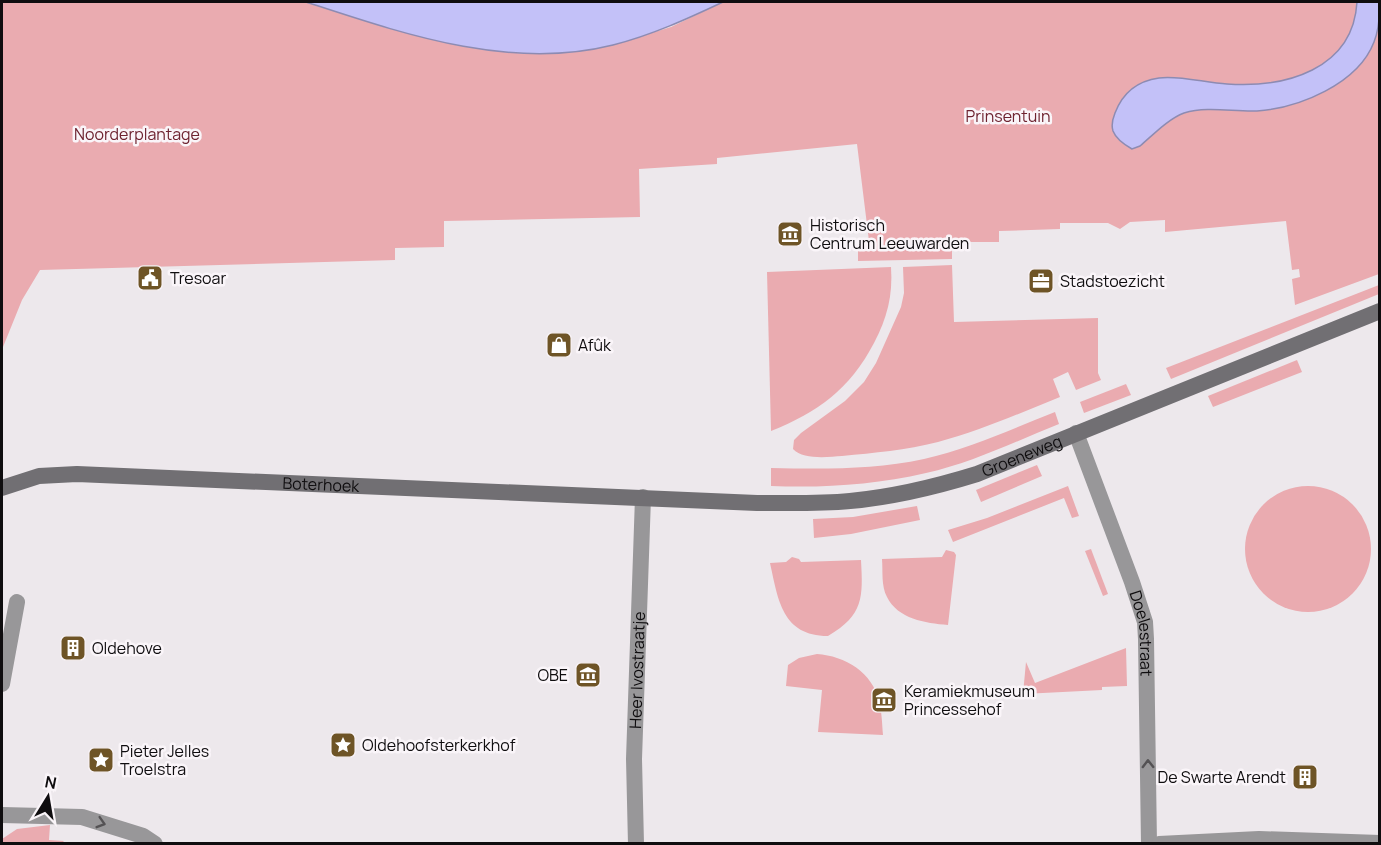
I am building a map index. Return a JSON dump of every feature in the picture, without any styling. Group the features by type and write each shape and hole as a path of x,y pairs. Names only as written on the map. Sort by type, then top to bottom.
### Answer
{"main road":[{"name":"Groeneweg","path":"643,497 807,503 898,495 977,474 1380,311"},
{"name":"Boterhoek","path":"2,488 28,478 77,474 643,497"}],"street":[{"name":"Doelestraat","path":"1076,434 1145,622 1149,843"},
{"name":"Heer Ivostraatje","path":"636,843 634,759 643,497"},
{"path":"2,684 17,602"},
{"path":"2,815 82,817 143,836 155,843"},
{"path":"1159,843 1259,838 1380,843"}],"green space":[{"name":"Noorderplantage","path":"2,2 306,2 384,27 460,46 612,45 671,27 723,2 1379,2 1379,274 1295,305 1292,279 1300,277 1299,269 1292,270 1286,221 1165,232 1165,220 1130,222 1120,229 1108,223 1060,223 1060,229 999,231 999,242 952,242 952,259 858,261 858,242 869,241 857,144 717,158 717,164 639,169 640,217 444,221 444,247 395,248 395,260 40,270 22,300 2,347"},
{"path":"952,265 954,322 1098,318 1098,373 1101,380 1076,390 1068,372 1053,379 1060,397 985,427 926,445 823,457 803,455 793,449 794,440 845,401 864,382 876,363 901,307 904,293 903,267"},
{"path":"891,267 891,288 886,316 865,359 843,386 818,407 771,431 767,272"},
{"path":"1379,285 1379,294 1171,379 1166,368"},
{"path":"1297,360 1302,372 1213,407 1208,396"},
{"path":"1126,384 1131,395 1084,413 1080,402"},
{"path":"1055,412 1059,424 977,458 943,469 868,483 810,487 771,486 771,468 867,467 905,463 941,455 974,444"},
{"path":"1037,465 1042,476 981,502 976,490"},
{"path":"1068,486 1079,516 1072,518 1064,498 953,542 948,530 987,518"},
{"path":"1308,486 1332,491 1353,504 1366,525 1371,549 1366,573 1353,594 1332,607 1308,612 1284,607 1263,594 1250,573 1245,549 1250,525 1263,504 1284,491"},
{"path":"917,506 920,520 851,534 814,538 813,519 853,517"},
{"path":"1091,549 1108,594 1103,596 1085,551"},
{"path":"946,550 956,555 948,625 921,621 905,615 892,604 885,593 882,559 942,557"},
{"path":"792,557 801,562 861,560 862,585 859,604 849,620 828,636 801,630 785,613 776,590 770,563 786,562"},
{"path":"1126,648 1127,686 1102,687 1102,690 1023,694 1026,662 1035,683"},
{"path":"817,654 847,662 871,682 880,706 883,735 818,732 822,690 786,686 788,665 799,658"},
{"path":"50,825 49,840 64,841 62,843 2,843 2,839 17,829"}],"water":[{"path":"306,2 723,2 655,31 613,45 574,52 535,54 496,51 419,37"},
{"path":"1357,2 1379,2 1379,22 1374,42 1366,57 1355,70 1325,91 1291,105 1273,109 1202,110 1184,113 1166,123 1140,146 1132,149 1114,134 1112,122 1122,99 1144,82 1159,78 1175,78 1249,84 1293,78 1312,70 1329,59 1343,44 1353,25"}],"place":[{"name":"Historisch Centrum Leeuwarden","path":"790,234"},
{"name":"Tresoar","path":"150,278"},
{"name":"Stadstoezicht","path":"1041,281"},
{"name":"Afûk","path":"559,345"},
{"name":"Oldehove","path":"73,648"},
{"name":"OBE","path":"588,675"},
{"name":"Keramiekmuseum Princessehof","path":"884,700"},
{"name":"Oldehoofsterkerkhof","path":"343,745"},
{"name":"Pieter Jelles Troelstra","path":"101,760"},
{"name":"De Swarte Arendt","path":"1305,777"}],"park label":[{"name":"Prinsentuin","path":"1008,116"}]}
